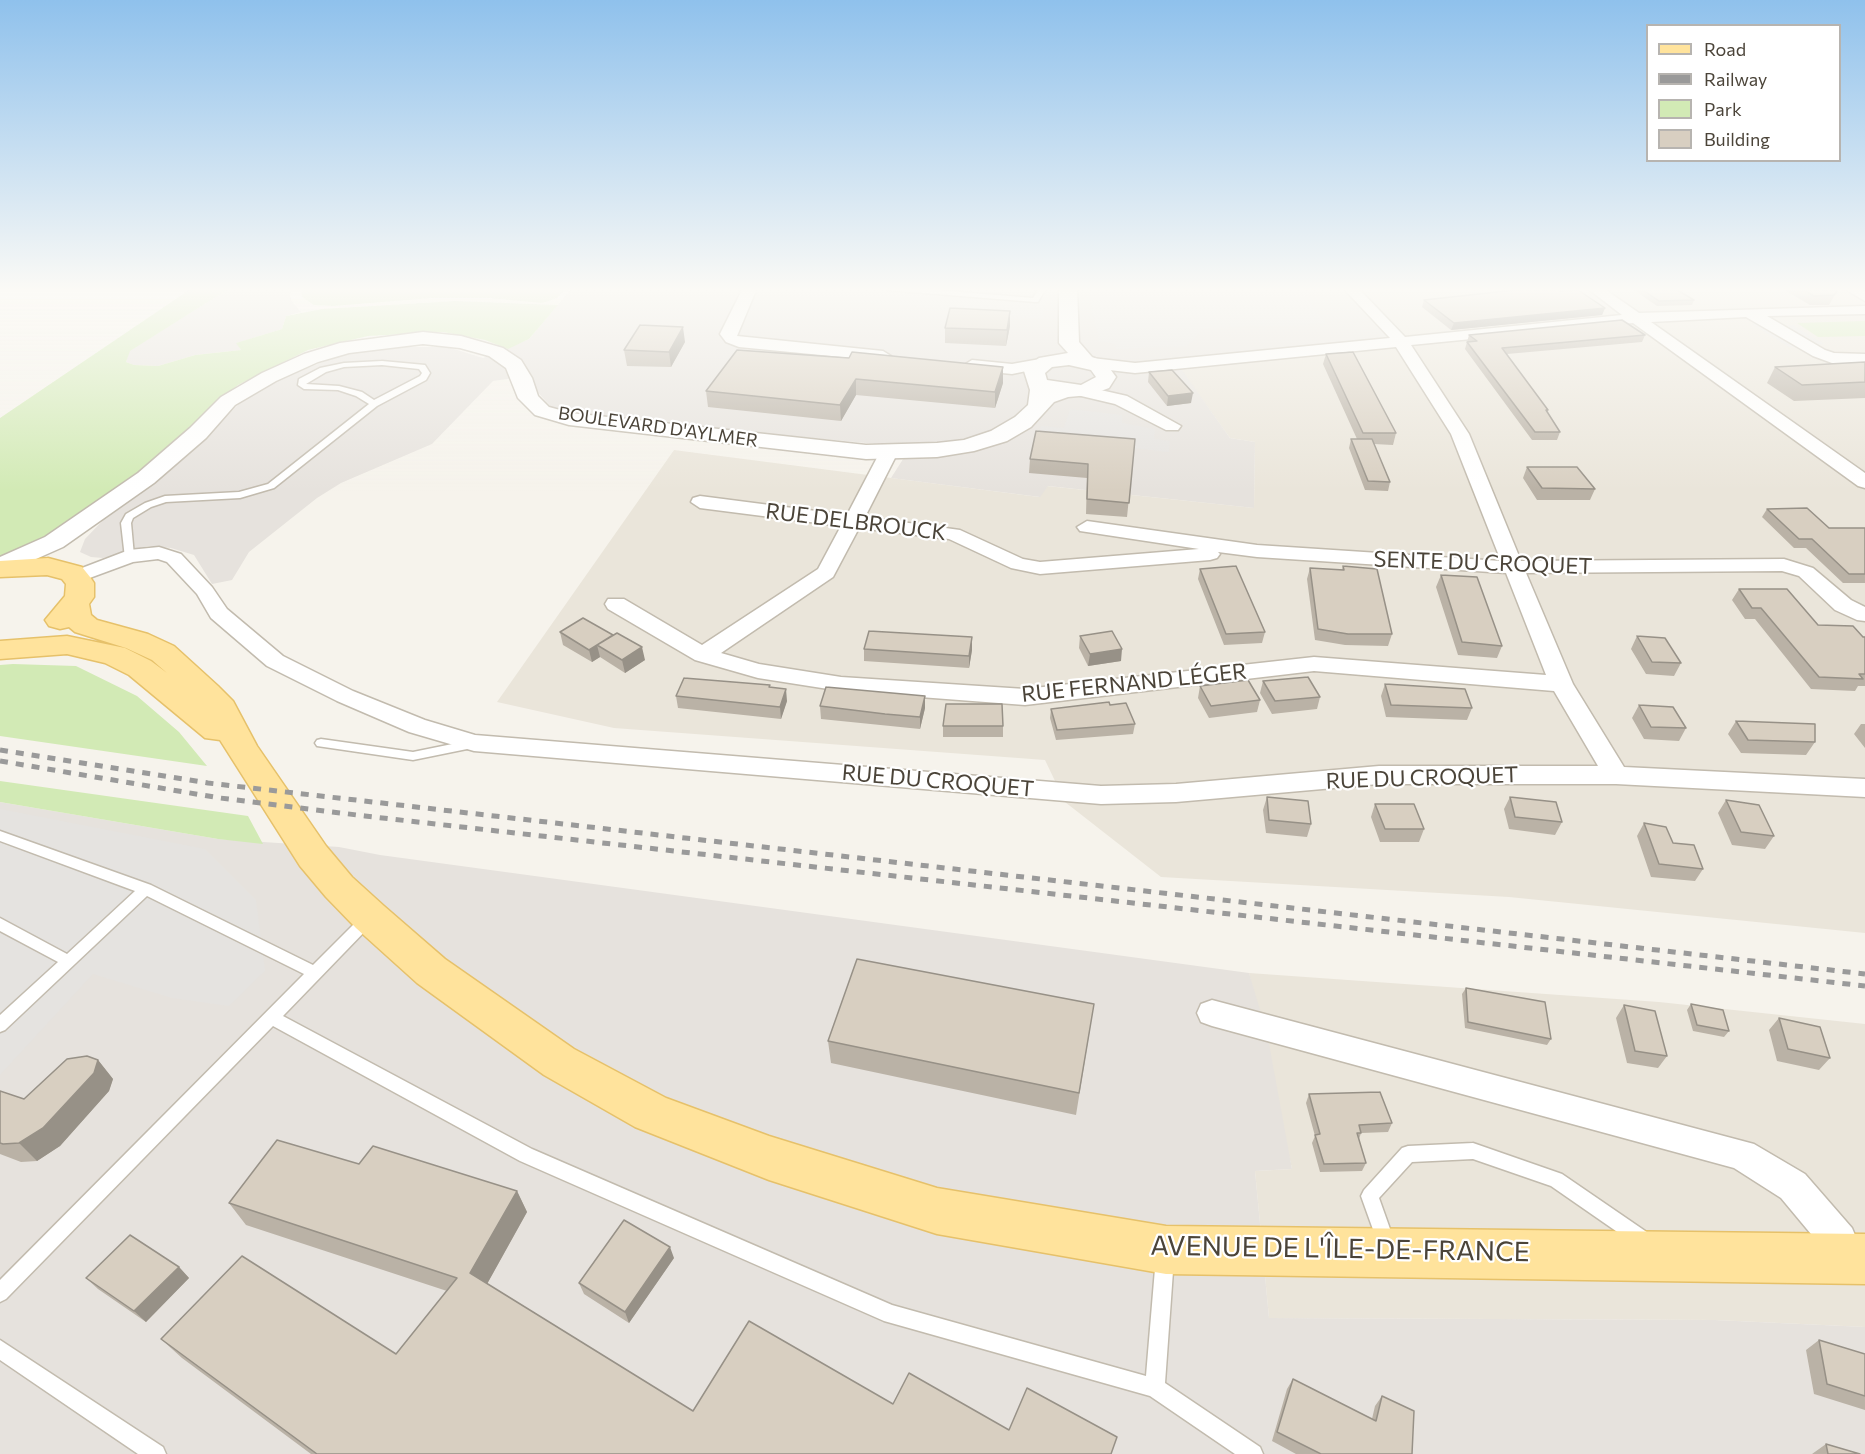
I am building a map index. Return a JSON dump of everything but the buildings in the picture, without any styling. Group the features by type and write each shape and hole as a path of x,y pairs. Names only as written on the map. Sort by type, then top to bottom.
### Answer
{"main road":[{"path":"0,568 36,565 71,584 45,631 1,650"},
{"name":"AVENUE DE L'ÎLE-DE-FRANCE","path":"71,584 77,618 86,626 136,640 174,661 222,709 242,750 313,856 339,887 370,918 431,971 559,1062 651,1113 769,1158 937,1211 1166,1250 1856,1258"},
{"name":"AVENUE DE L'ÎLE-DE-FRANCE","path":"1,650 67,645 114,656 140,668 242,750"}],"street":[{"name":"BOULEVARD D'AYLMER","path":"0,568 40,549 100,511 146,478 198,433 228,401 269,377 323,356"},
{"name":"BOULEVARD D'AYLMER","path":"501,356 513,364 522,378 528,398 542,411 569,419 889,453 957,447 999,436 1023,422 1038,405 1074,391 1096,371"},
{"path":"879,356 901,358"},
{"path":"1038,405 1041,396 1042,371 1057,356"},
{"path":"1081,356 1121,400"},
{"path":"959,364 1042,371 1096,371 1250,356"},
{"path":"1408,356 1460,434 1561,684 1616,775"},
{"path":"1690,356 1865,482"},
{"path":"1826,356 1865,359"},
{"path":"1042,371 1074,391 1121,400 1172,426"},
{"path":"703,655 826,573 889,453"},
{"name":"RUE DELBROUCK","path":"700,502 953,534 1018,564 1040,568 1257,551"},
{"name":"BOULEVARD D'AYLMER","path":"71,584 63,557 69,544 100,511"},
{"name":"SENTE DU CROQUET","path":"1088,527 1257,551 1484,567 1784,565 1806,572 1843,605 1865,615"},
{"name":"RUE DU CROQUET","path":"71,584 129,556 159,553 174,558 205,591 219,613 275,661 345,696 417,726 474,743 1101,795 1176,793 1379,775 1616,775 1865,788"},
{"name":"RUE FERNAND LÉGER","path":"616,604 703,655 758,671 841,684 1025,697 1314,664 1561,684"},
{"name":"AVENUE DE L'ÎLE-DE-FRANCE","path":"1212,1013 1742,1155 1794,1186 1856,1258"}],"lane":[{"path":"129,556 126,523 129,516 148,505 165,499 240,495 272,486 374,404 423,378 426,373 422,367 382,363 344,365 323,370 302,381 302,385 307,387 339,388 359,394 374,404"},
{"path":"321,743 413,756 474,743"},
{"path":"0,836 146,889 315,973"},
{"path":"3,1019 146,889"},
{"path":"0,1293 370,918"},
{"path":"0,924 68,961"},
{"path":"271,1017 526,1155 891,1314 1155,1388 1253,1454"},
{"path":"1389,1252 1370,1196 1408,1154 1473,1151 1556,1180 1666,1255"},
{"path":"1155,1388 1166,1250"},
{"path":"0,1349 156,1454"}],"shaded area":[{"path":"128,356 192,356 158,366 134,365 126,362"},
{"path":"340,356 476,356 483,358 488,356 1305,356 1182,370 1230,438 1255,442 1254,508 1048,486 1040,497 891,478 912,445 866,443 590,417 552,408 533,387 529,376 493,381 432,444 341,483 317,498 249,552 232,580 212,584 194,555 171,548 148,546 103,558 91,557 80,552 85,539 111,512 177,463 242,401 277,379"},
{"path":"1304,356 1865,356 1865,933 1509,897 1161,877 1065,802 1045,760 614,728 497,702 674,450 1039,497 1047,486 1254,508 1255,442 1230,438 1181,370"},
{"path":"1070,409 1122,415 1122,423 1155,429 1154,439 1170,441 1169,452 1038,438 1041,426 1064,428"},
{"path":"0,802 218,839 339,847 380,855 1249,973 1267,1033 1292,1169 1255,1171 1269,1318 1715,1320 1865,1327 1865,1454 0,1454"},
{"path":"0,809 205,849 256,900 265,971 229,1006 172,998 93,974 0,1075"},
{"path":"1249,973 1659,1002 1865,1024 1865,1327 1715,1320 1269,1318 1255,1171 1292,1169"}],"green space":[{"path":"92,356 128,356 126,362 134,365 158,366 192,356 296,356 238,385 215,403 183,438 127,481 20,555 0,560 0,418"},
{"path":"0,665 76,666 137,696 179,732 207,766 0,736"},
{"path":"0,781 248,816 263,844 218,839 0,802"}],"railway":[{"path":"0,750 208,783 1865,974"},
{"path":"0,761 220,798 365,816 1865,986"}]}
